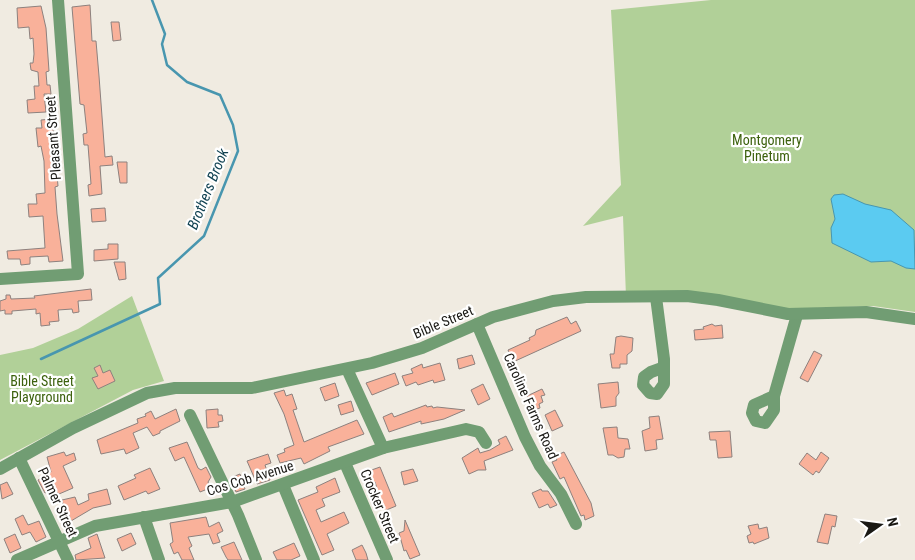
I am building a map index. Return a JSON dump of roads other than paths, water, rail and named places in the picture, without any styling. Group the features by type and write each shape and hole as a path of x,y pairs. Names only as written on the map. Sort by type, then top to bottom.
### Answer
{"street":[{"name":"Pleasant Street","path":"0,279 78,274 58,0"},
{"name":"Bible Street","path":"0,468 122,403 148,393 175,388 252,388 347,369 410,353 477,324 518,310 562,300 586,297 712,299 772,312 797,315 866,312 915,319"},
{"path":"656,297 664,359 662,368"},
{"path":"774,396 797,315"},
{"name":"Caroline Farms Road","path":"477,324 540,466 561,494 576,524"},
{"path":"347,369 383,448"},
{"path":"190,415 232,502 256,560"},
{"name":"Cos Cob Avenue","path":"17,560 95,526 232,502 383,448 466,429 479,432 486,443"},
{"name":"Palmer Street","path":"19,458 68,560"},
{"name":"Crocker Street","path":"345,463 387,560"},
{"path":"283,485 314,560"},
{"path":"144,518 159,560"}],"water":[{"path":"843,194 865,204 891,210 914,230 915,269 906,268 891,261 871,262 832,243 831,228 835,219 831,199 834,195"}],"waterway":[{"name":"Brothers Brook","path":"41,359 160,304 158,278 204,236 238,151 233,125 220,95 187,82 167,65 162,44 165,34 152,0"}],"park label":[{"name":"Montgomery Pinetum","path":"767,148"},
{"name":"Bible Street Playground","path":"42,390"}]}
